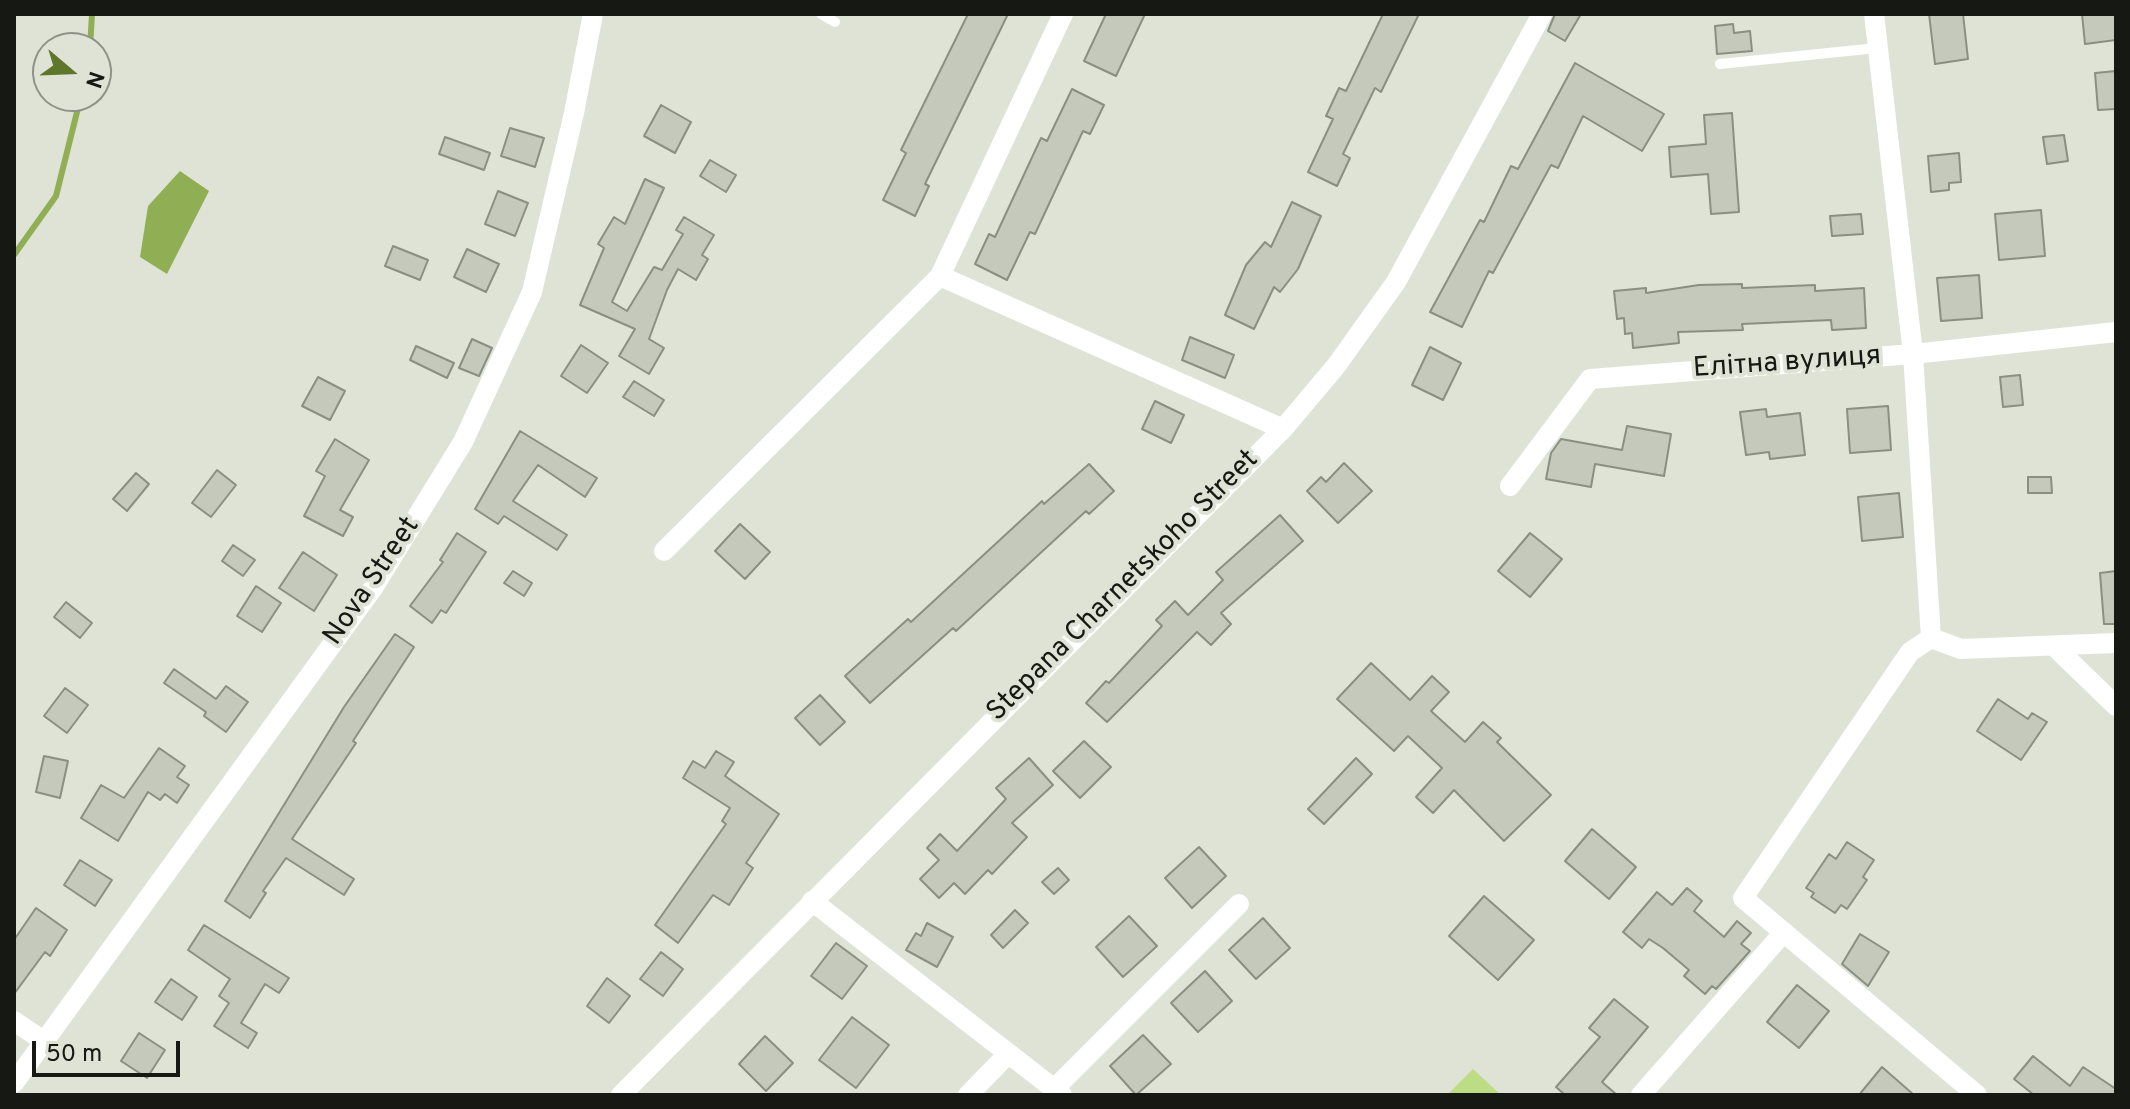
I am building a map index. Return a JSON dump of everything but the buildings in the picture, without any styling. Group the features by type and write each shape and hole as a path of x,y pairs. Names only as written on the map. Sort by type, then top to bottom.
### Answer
{"street":[{"name":"Nova Street","path":"14,1083 373,588 463,442 532,292 574,113 593,14"},
{"path":"664,551 940,276 1063,14"},
{"name":"Stepana Charnetskoho Street","path":"621,1095 1283,429 1336,366 1396,282 1542,14"},
{"path":"1874,14 1913,354 1931,638"},
{"path":"940,276 1283,429"},
{"name":"Елітна вулиця","path":"1510,486 1590,379 1913,354 2116,332"},
{"path":"1931,638 1961,649 2116,643"},
{"path":"1931,638 1910,652 1743,898 1977,1095"},
{"path":"2055,647 2116,706"},
{"path":"812,901 1058,1092 1239,904"},
{"path":"1641,1095 1784,932"},
{"path":"14,1021 45,1042"},
{"path":"968,1095 1008,1054"}],"lane":[{"path":"821,14 835,22"},
{"path":"1720,64 1877,48"}],"shaded area":[{"path":"180,171 209,191 167,274 140,257 148,206"},
{"path":"1473,1069 1501,1095 1447,1095"}],"waterway":[{"path":"91,32 92,14"},
{"path":"14,255 56,196 77,112"}]}
